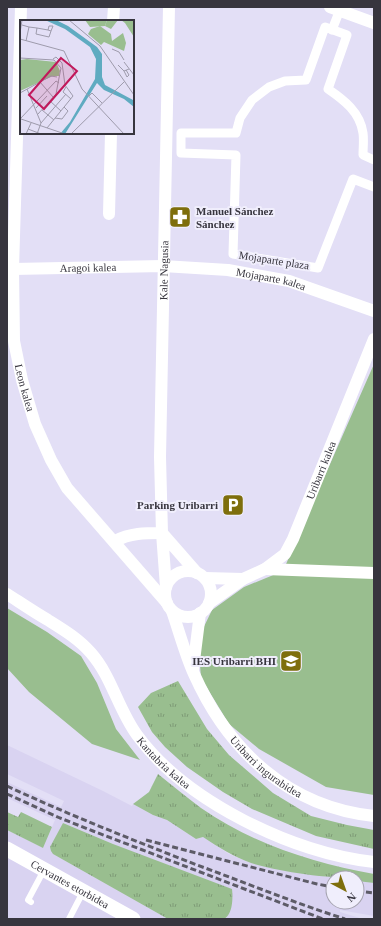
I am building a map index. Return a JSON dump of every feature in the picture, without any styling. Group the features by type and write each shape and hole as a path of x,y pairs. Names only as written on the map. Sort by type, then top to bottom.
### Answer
{"street":[{"name":"Leon kalea","path":"20,20 21,7"},
{"path":"113,20 114,7"},
{"name":"Kale Nagusia","path":"169,7 160,457 162,533 166,587 165,595 170,607"},
{"path":"374,23 337,8 332,30 347,35 328,88 344,100 356,112 363,133 363,155 374,160"},
{"name":"Leon kalea","path":"20,24 11,172 14,341 22,380 35,424 51,460 67,488 115,541 170,607"},
{"name":"Mojaparte plaza","path":"332,30 325,27 306,80 285,81 269,87 252,100 240,118 236,133 181,133 181,153 236,155 233,254 318,268 353,179 374,187"},
{"path":"109,214 111,134"},
{"name":"Aragoi kalea","path":"13,269 163,266"},
{"name":"Mojaparte kalea","path":"163,266 228,270 289,281 374,311"},
{"name":"Uribarri kalea","path":"209,603 243,579 265,569 285,554 293,539 374,340"},
{"path":"115,541 143,533 162,533 209,584 211,590 209,603 200,613 186,617 179,615 170,607"},
{"path":"265,569 374,573"},
{"path":"166,587 175,575 182,572 190,571 201,575"},
{"name":"Uribarri kalea","path":"201,575 243,579"},
{"name":"Kantabria kalea","path":"7,594 77,639 92,653 108,679 120,708 137,736 162,763 182,780 231,813 254,826 279,837 307,848 332,855 360,861 374,862"},
{"name":"Uribarri ingurabidea","path":"170,607 193,672 210,707 226,730 255,763 288,786 311,799 336,808 374,816"},
{"path":"193,672 200,613"},
{"name":"Cervantes etorbidea","path":"7,849 133,919"}],"lane":[{"path":"31,902 28,900 44,869"},
{"path":"69,919 84,891"}],"shaded area":[{"path":"7,745 132,806 133,804 153,815 167,820 196,839 203,837 229,854 251,863 288,871 325,876 325,910 340,910 340,912 363,919 224,919 227,918 113,844 63,823 53,854 168,919 7,919 7,830 43,848 55,820 7,798 7,782 61,807 64,801 7,774"},
{"path":"365,882 374,883 374,916 340,910 365,910"}],"green space":[{"path":"374,364 374,795 326,787 259,749 229,724 201,678 198,639 212,610 244,587 283,571"},
{"path":"7,608 47,632 81,656 97,683 116,729 140,760 92,744 29,692 7,668"},
{"path":"178,681 207,729 229,755 273,793 311,816 374,830 374,849 316,836 252,809 223,792 187,767 165,747 152,732 138,707 151,693"},
{"path":"158,774 201,808 241,832 306,858 356,870 325,870 325,876 276,869 251,863 238,858 203,837 196,839 167,820 153,815 133,804 149,792"},
{"path":"7,812 18,817 21,812 52,827 43,848 7,830"},
{"path":"63,823 113,844 232,889 231,910 224,919 168,919 53,854 50,847"},
{"path":"365,872 374,874 374,883 365,882"}],"railway":[{"path":"7,786 77,817 197,865 289,900 345,919"},
{"path":"7,794 60,818 323,919"},
{"path":"146,840 325,886"},
{"path":"365,892 374,893"}],"place":[{"name":"Manuel Sánchez Sánchez","path":"180,217"},
{"name":"Parking Uribarri","path":"233,505"},
{"name":"IES Uribarri BHI","path":"291,661"}]}
